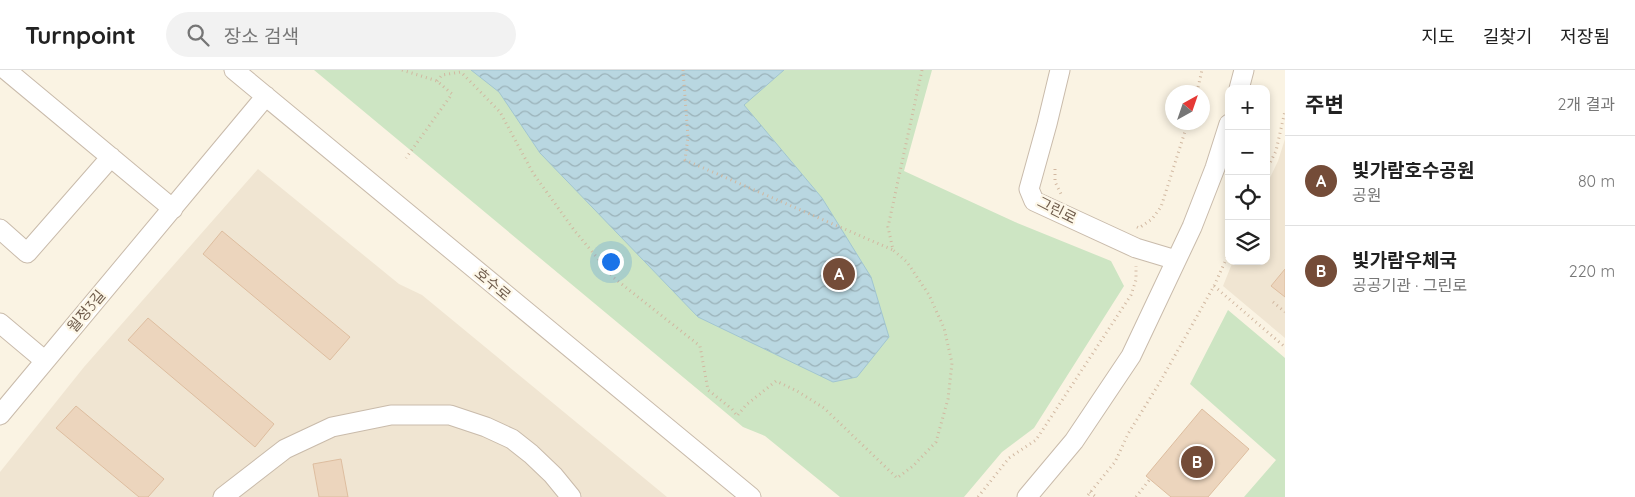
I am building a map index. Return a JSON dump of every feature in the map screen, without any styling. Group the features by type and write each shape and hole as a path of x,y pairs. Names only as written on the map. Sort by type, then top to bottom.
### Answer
{"street":[{"path":"6,70 173,209"},
{"name":"호수로","path":"234,70 751,497"},
{"name":"그린로","path":"1060,70 1029,189 1034,201 1136,248 1176,260"},
{"path":"1240,85 1244,70"},
{"name":"월정3길","path":"0,415 266,96"},
{"path":"1027,497 1074,441 1131,356 1192,228 1227,130"},
{"path":"0,229 27,253 111,158"},
{"path":"0,323 44,360"},
{"path":"223,497 285,449 332,427 391,415 450,415 481,425 512,439 553,475 570,497"}],"path":[{"path":"402,70 437,81 452,94 406,158"},
{"path":"437,81 442,75 462,71 500,112 534,173 574,230 614,278 700,346 708,390 732,409 737,416 746,405 776,381 797,391 824,408 896,478 913,466 936,442 948,399 952,363 944,328 929,295 907,262 893,250 685,160 688,137 683,70"},
{"path":"893,250 888,227 922,70"},
{"path":"1199,85 1202,70"},
{"path":"1270,163 1276,151 1285,111"},
{"path":"1130,224 1139,228 1152,220 1161,206 1185,130"},
{"path":"1057,160 1055,182 1062,196"},
{"path":"1096,497 1089,494 1115,462 1128,434 1160,382 1214,286 1225,262"},
{"path":"978,497 1008,458 1036,440 1131,295 1136,280 1136,264"},
{"path":"1214,286 1285,347"},
{"path":"1273,302 1285,312"},
{"path":"1136,497 1150,480"}],"shaded area":[{"path":"1285,139 1285,338 1223,286 1231,265 1270,265 1270,178"},
{"path":"258,169 399,284 422,295 667,497 0,497 0,472 84,367"}],"green space":[{"path":"314,70 932,70 904,171 1015,222 1111,261 1124,286 1034,428 1002,452 964,497 840,497 765,436 743,427"},
{"path":"1228,310 1285,358 1285,497 1244,497 1276,460 1190,384"}],"water":[{"path":"471,70 784,70 744,105 822,198 871,277 889,337 857,377 833,382 698,317 540,153 499,92"}],"building":[{"path":"222,231 350,337 330,360 203,254"},
{"path":"1285,269 1285,297 1271,286"},
{"path":"148,318 274,424 255,447 128,340"},
{"path":"76,406 164,479 148,497 139,497 56,428"},
{"path":"1202,409 1249,449 1208,497 1171,497 1146,476"},
{"path":"341,459 348,497 319,497 313,464"}],"place":[{"name":"빛가람호수공원","path":"839,274"},
{"name":"빛가람우체국","path":"1197,462"}]}
